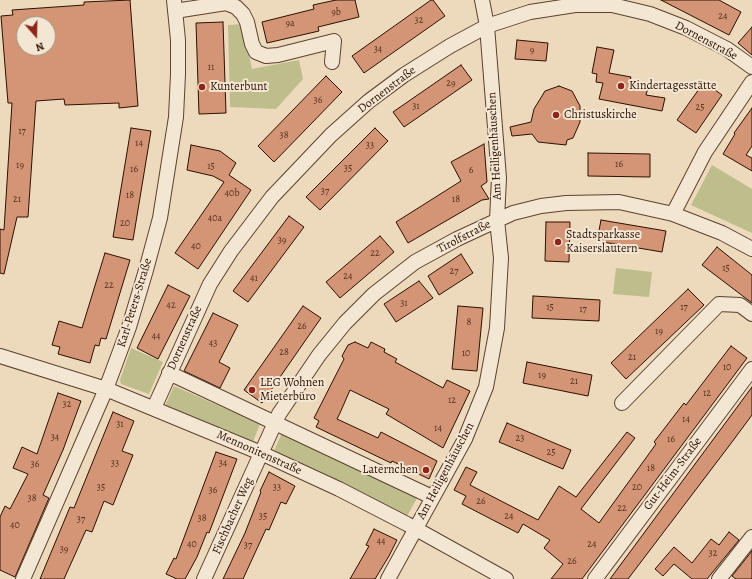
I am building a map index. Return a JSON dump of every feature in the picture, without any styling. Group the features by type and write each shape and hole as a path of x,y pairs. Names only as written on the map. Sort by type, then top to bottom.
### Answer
{"street":[{"name":"Am Heiligenhäuschen","path":"388,579 465,439 486,387 497,328 501,258 497,220 499,178 487,26 482,0"},
{"name":"Dornenstraße","path":"154,408 210,284 231,251 272,197 331,135 369,101 404,75 487,26 530,12 576,5 612,2 650,14 686,28 727,49 752,67"},
{"name":"Karl-Peters-Straße","path":"23,579 106,389 129,327 146,270 162,202 176,117 178,74 174,5 226,3 236,7 247,22 252,44 256,52 266,56 278,55 334,41 332,62"},
{"path":"673,214 705,152 752,82"},
{"name":"Tirolfstraße","path":"261,453 274,422 319,355 344,323 374,294 415,262 457,239 513,213 541,206 566,203 619,202 673,214 722,233 752,249"},
{"path":"622,403 719,304 740,305 752,314"},
{"name":"Mennonitenstraße","path":"0,356 106,389 261,453 339,489 415,528 506,579"},
{"name":"Gut-Heim-Straße","path":"594,579 752,370"},
{"path":"169,374 432,497"},
{"name":"Fischbacher Weg","path":"204,579 261,453"},
{"path":"719,579 752,537"}],"green space":[{"path":"243,24 252,69 299,60 303,79 276,109 230,107 228,25"},
{"path":"712,165 752,189 752,233 691,205"},
{"path":"616,268 652,272 649,297 613,294"},
{"path":"131,348 163,362 149,394 121,384 120,380"},
{"path":"174,386 260,424 252,444 165,406"},
{"path":"282,433 417,498 406,518 273,453"}],"building":[{"path":"130,0 138,106 119,108 119,103 65,105 64,99 36,101 28,217 17,217 4,274 0,273 0,229 4,230 12,103 8,103 1,16 13,15 12,10 84,5 84,2"},
{"path":"336,0 355,0 359,17 318,27 319,31 267,43 262,22 314,9 313,5"},
{"path":"433,0 445,16 364,73 352,56"},
{"path":"661,0 719,0 741,12 729,35"},
{"path":"223,22 226,113 199,114 196,23"},
{"path":"752,27 752,55 738,43"},
{"path":"517,40 548,43 546,61 515,59"},
{"path":"597,47 614,50 609,73 631,77 629,84 648,88 646,95 665,98 662,111 599,99 603,83 596,82 597,74 592,73"},
{"path":"461,65 472,80 404,127 393,112"},
{"path":"326,76 342,92 274,162 258,146"},
{"path":"704,82 722,95 696,133 677,120"},
{"name":"Christuskirche","path":"559,86 572,91 580,106 580,122 573,138 567,140 566,145 538,142 532,134 512,136 510,127 531,122 534,109 545,91"},
{"path":"752,108 752,146 746,155 752,158 752,171 723,154 735,134 734,133"},
{"path":"131,128 151,131 133,240 113,237"},
{"path":"375,128 388,141 320,210 306,197"},
{"path":"484,144 487,182 481,186 489,199 482,200 408,243 396,222 461,181 451,162"},
{"path":"191,145 220,151 236,163 229,175 251,190 198,269 175,253 224,182 213,176 187,170"},
{"path":"588,153 650,154 650,177 588,176"},
{"path":"289,216 304,227 248,302 233,291"},
{"path":"601,220 666,231 662,252 597,241"},
{"name":"Stadtsparkasse Kaiserslautern","path":"546,222 570,222 569,262 545,261"},
{"path":"380,236 394,252 340,298 326,282"},
{"path":"717,247 752,275 752,303 702,265"},
{"path":"105,253 130,260 106,339 101,338 99,346 95,345 90,363 58,354 60,347 52,345 59,321 82,328"},
{"path":"461,254 473,273 439,295 428,276"},
{"path":"419,281 433,298 396,322 384,304"},
{"path":"168,285 190,296 158,359 137,348"},
{"path":"688,289 704,305 626,379 611,363"},
{"path":"533,296 600,300 599,321 532,318"},
{"path":"303,306 321,318 262,403 244,390"},
{"path":"458,306 483,308 477,371 452,369"},
{"path":"213,313 238,325 219,362 230,368 220,388 184,371"},
{"path":"355,342 368,348 371,342 385,349 384,352 397,359 395,362 443,388 447,380 470,391 443,448 386,414 389,409 350,390 337,419 378,438 381,432 437,461 429,479 392,461 391,463 316,427 319,421 314,418 344,359 342,356 348,345"},
{"path":"731,346 747,358 582,579 551,579 563,564 544,548 550,540 523,524 518,533 462,504 466,496 454,490 466,467 477,472 470,485 538,520 559,486 576,497 627,432 635,438 581,509 599,523 656,444 654,442 684,403 686,405"},
{"path":"527,362 592,375 588,396 523,383"},
{"path":"752,387 752,415 628,579 610,579"},
{"path":"58,393 81,401 63,450 43,495 49,498 15,577 0,570 0,517 5,506 10,509 28,474 13,468 22,447 37,454"},
{"path":"113,412 134,421 122,451 133,455 113,505 104,501 92,532 86,530 64,579 40,579 70,507 74,508"},
{"path":"507,423 571,450 563,469 499,442"},
{"path":"216,452 237,459 209,533 207,532 197,557 185,579 177,579 166,574 174,558 176,559"},
{"path":"269,472 295,486 286,504 281,502 269,530 266,529 243,579 223,579 245,533 261,492 260,491"},
{"path":"374,529 397,540 375,579 350,579 369,546 366,545"},
{"path":"729,532 739,540 707,579 692,579 674,564 663,576 655,569 674,547 692,563 711,539 719,545"},
{"path":"752,551 752,579 736,579 732,576"}],"place":[{"name":"Kindertagesstätte","path":"621,86"},
{"name":"Kunterbunt","path":"202,87"},
{"name":"Christuskirche","path":"556,115"},
{"name":"Stadtsparkasse Kaiserslautern","path":"558,242"},
{"name":"LEG Wohnen Mieterbüro","path":"252,390"},
{"name":"Laternchen","path":"426,470"}]}
